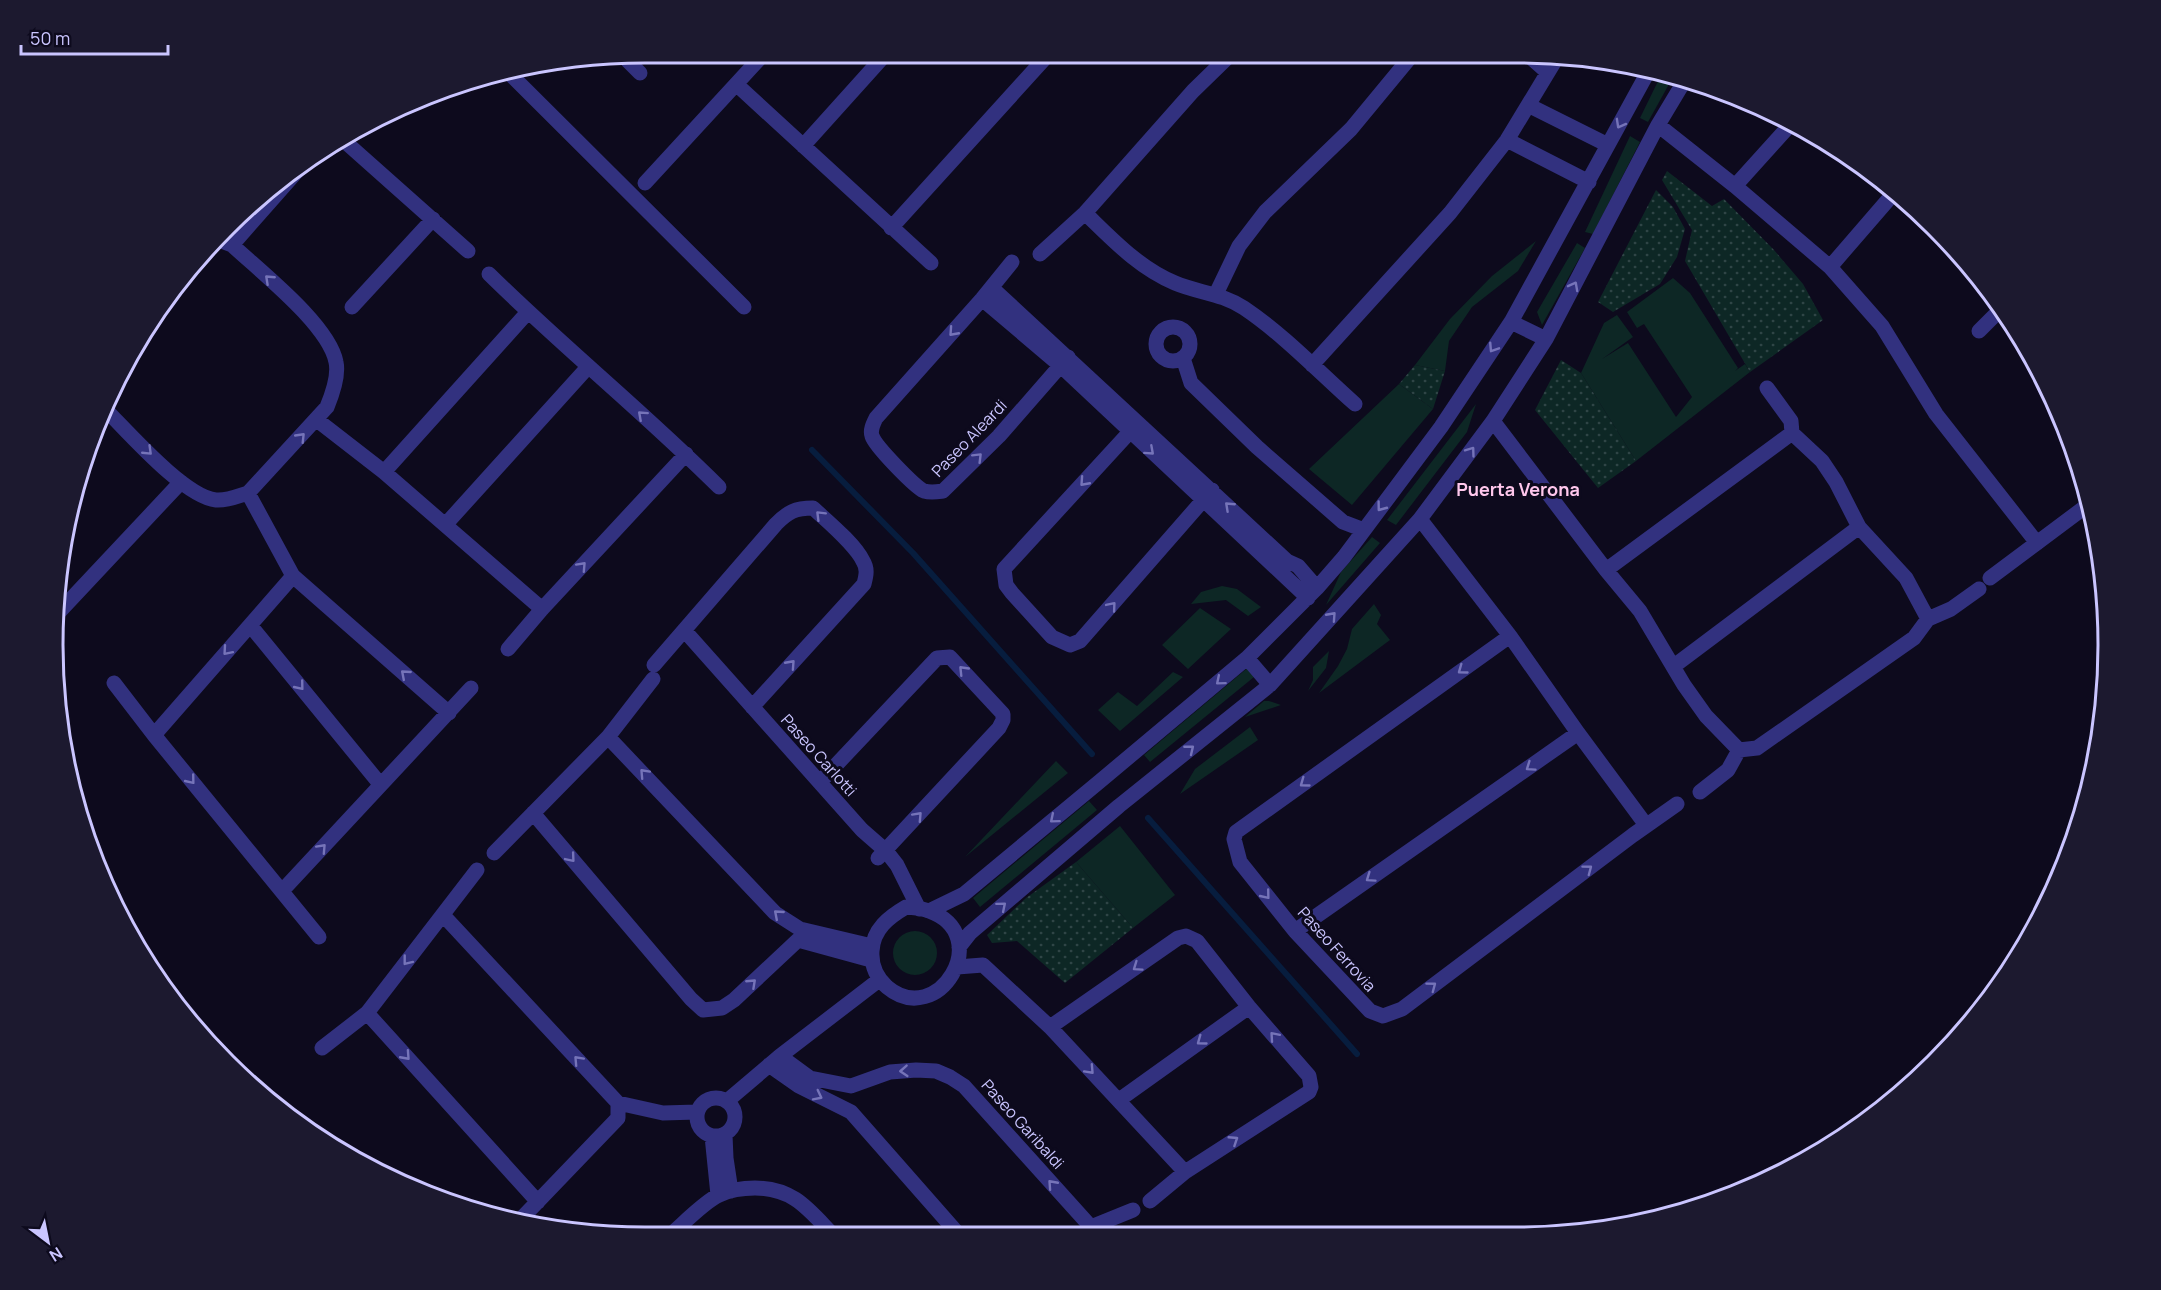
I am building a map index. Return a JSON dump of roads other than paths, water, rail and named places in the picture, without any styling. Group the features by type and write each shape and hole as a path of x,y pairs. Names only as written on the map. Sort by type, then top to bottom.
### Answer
{"street":[{"path":"630,63 640,73"},
{"path":"645,183 755,63"},
{"path":"803,146 878,63"},
{"path":"891,228 1041,63"},
{"path":"1040,254 1085,213 1193,91 1222,63"},
{"path":"1216,294 1239,246 1265,212 1351,129 1406,63"},
{"path":"1538,64 1547,72"},
{"path":"1312,365 1450,213 1507,140 1552,64"},
{"path":"514,78 744,307"},
{"path":"820,782 937,658 950,657 1004,714 999,728 882,855 897,865 918,909 943,918 954,931 959,946 957,967 947,984 931,994 912,998 894,992 879,980 872,953 880,926 891,916 918,909 964,894 1248,658 1312,593 1364,530 1441,427 1510,322 1645,78"},
{"path":"736,84 931,263"},
{"path":"959,946 970,933 1119,806 1270,685 1420,519 1492,421 1546,339 1658,125 1681,87"},
{"path":"1528,105 1608,145"},
{"path":"1658,125 1735,186 1830,267 1882,326 1936,414 2037,543"},
{"path":"1735,186 1786,130"},
{"path":"1507,140 1588,182"},
{"path":"348,145 468,251"},
{"path":"232,245 276,195"},
{"path":"1830,267 1889,198"},
{"path":"1085,213 1126,252 1152,272 1178,284 1216,294 1243,308 1271,328 1355,404"},
{"path":"352,307 433,219"},
{"path":"111,414 180,482 196,493 215,500 230,499 248,493 327,407 333,392 337,364 329,342 316,324 232,245 224,242"},
{"name":"Paseo Aleardi","path":"1012,262 873,424 871,430 874,440 912,483 922,490 933,493 943,491 999,436 1064,361"},
{"path":"489,274 719,487"},
{"path":"987,293 1207,494 1287,561 1298,566 1312,593"},
{"path":"384,472 528,312"},
{"path":"1979,331 1996,317"},
{"path":"1510,322 1546,339"},
{"path":"1183,358 1191,383 1257,447 1343,522 1364,530"},
{"path":"446,524 588,367"},
{"path":"1767,388 1791,421 1792,433 1822,461 1836,482 1859,527 1906,579 1928,619"},
{"path":"317,420 446,524 542,609"},
{"path":"1492,421 1640,611 1706,716 1739,750"},
{"path":"1133,428 1004,569 1006,585 1052,637 1070,645 1080,641 1207,494"},
{"path":"1606,570 1792,433"},
{"path":"508,649 542,609 686,454"},
{"path":"64,603 180,482"},
{"path":"248,493 293,576 449,713"},
{"path":"494,853 608,737 684,630 776,524 789,512 799,507 813,508 857,551 864,562 867,573 864,584 752,707"},
{"path":"1739,750 1757,748 1914,638 1928,619 1951,609 2082,509"},
{"path":"1420,519 1510,636 1646,825"},
{"path":"1674,666 1859,527"},
{"path":"154,735 293,576"},
{"path":"250,625 380,784"},
{"name":"Paseo Carlotti","path":"684,630 882,855"},
{"name":"Paseo Ferrovia","path":"1510,636 1236,832 1234,839 1240,862 1295,931 1370,1011 1383,1016 1402,1009 1677,804"},
{"path":"1248,658 1270,685"},
{"path":"114,683 319,938"},
{"path":"282,891 471,688"},
{"path":"1295,931 1578,733"},
{"path":"608,737 799,935 872,953"},
{"path":"1700,792 1728,770 1739,750"},
{"path":"533,813 691,999 703,1010 722,1008 734,1000 799,935"},
{"path":"322,1048 366,1013 477,870"},
{"path":"443,915 618,1103 663,1113 697,1112"},
{"path":"1050,1027 1182,936 1186,936 1197,941 1249,1007 1309,1076 1311,1087 1309,1092 1185,1172 1150,1201"},
{"path":"957,967 983,965 1050,1027 1185,1172"},
{"path":"727,1101 774,1060 879,980"},
{"path":"1119,1100 1249,1007"},
{"path":"366,1013 538,1202"},
{"path":"774,1060 810,1078 851,1086 850,1112"},
{"path":"774,1060 799,1086 850,1112 952,1227"},
{"name":"Paseo Garibaldi","path":"851,1086 890,1072 936,1071 950,1077 964,1086 1084,1227"},
{"path":"721,1098 727,1101 732,1106 734,1125 718,1135 705,1134 697,1124 697,1112 709,1099 721,1098"},
{"path":"525,1215 618,1118 618,1103"},
{"path":"718,1135 726,1158 724,1193"},
{"path":"687,1227 724,1193 745,1188 775,1189 788,1193 804,1204 826,1227"},
{"name":"Paseo Garibaldi","path":"1098,1227 1133,1210"}],"waterway":[{"path":"812,450 913,553 1092,754"},
{"path":"1148,818 1357,1054"}],"district":[{"name":"Puerta Verona","path":"1518,490"}]}
